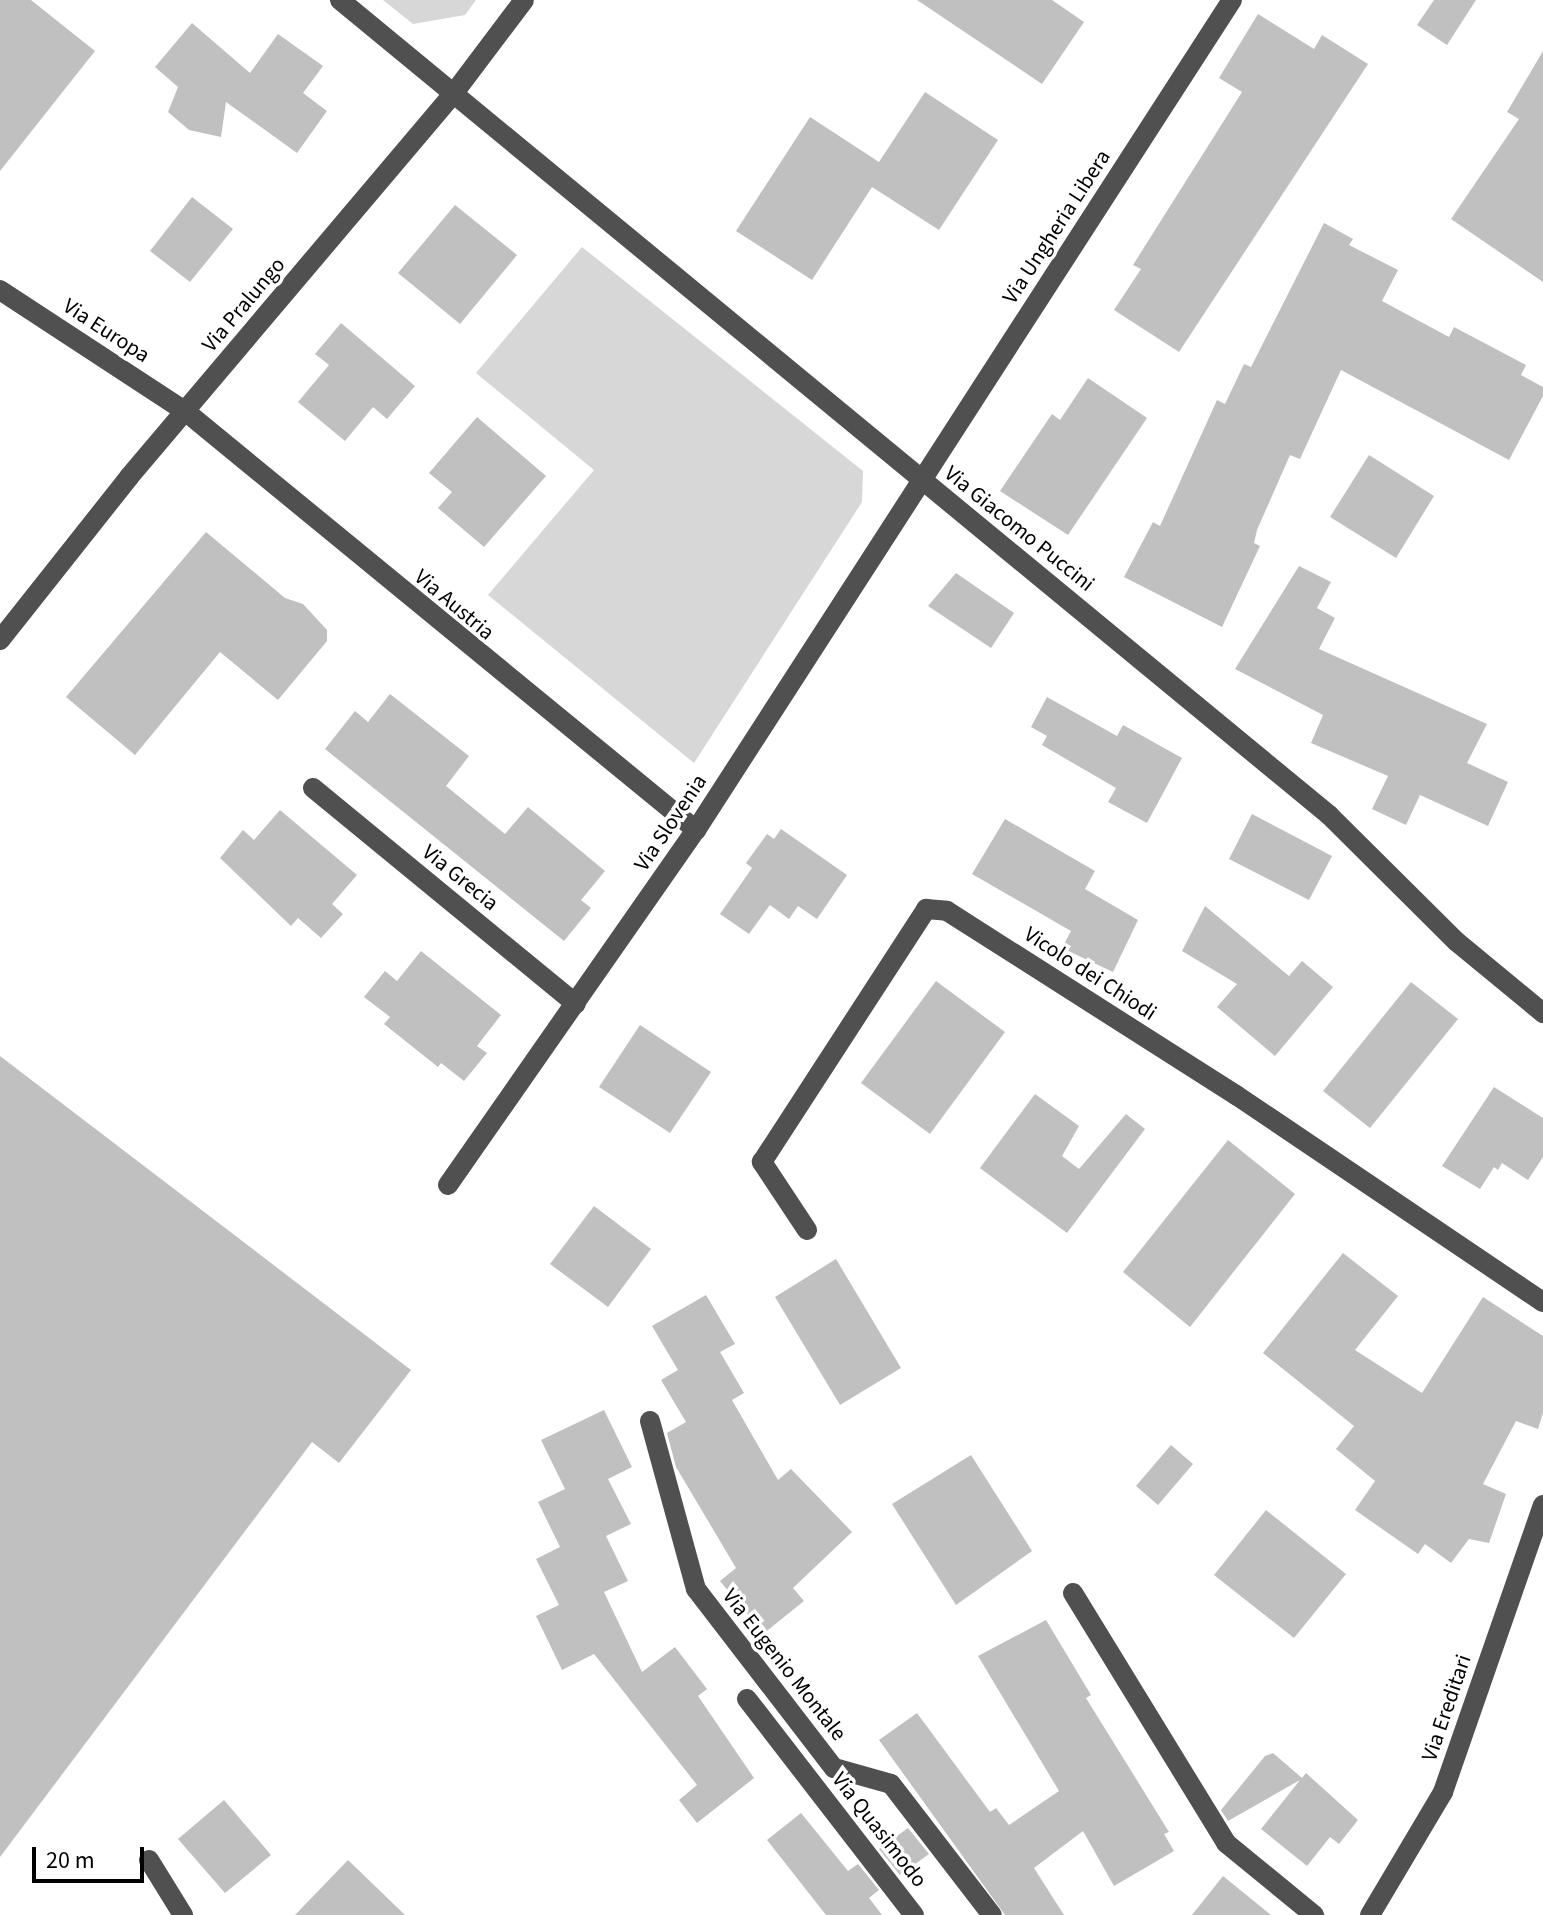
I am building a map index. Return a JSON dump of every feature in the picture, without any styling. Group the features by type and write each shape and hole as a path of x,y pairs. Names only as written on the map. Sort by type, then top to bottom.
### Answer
{"street":[{"name":"Via Giacomo Puccini","path":"340,0 1329,815 1457,942 1543,1013"},
{"name":"Via Pralungo","path":"0,640 185,411 454,93 524,0"},
{"name":"Via Ungheria Libera","path":"922,480 1232,0"},
{"name":"Via Europa","path":"0,290 185,411"},
{"name":"Via Austria","path":"185,411 696,830"},
{"name":"Via Slovenia","path":"448,1185 696,830 922,480"},
{"name":"Via Grecia","path":"313,788 576,1004"},
{"name":"Vicolo dei Chiodi","path":"807,1230 762,1162 926,909 960,919 1236,1095 1543,1302"},
{"name":"Via Eugenio Montale","path":"650,1421 696,1589 834,1768 891,1784 992,1915"},
{"name":"Via Ereditari","path":"1370,1915 1443,1792 1543,1505"},
{"path":"1073,1593 1226,1843 1314,1915"},
{"name":"Via Quasimodo","path":"747,1699 914,1915"},
{"path":"149,1860 183,1915"}],"shaded area":[{"path":"383,0 476,0 465,15 413,24"},
{"path":"582,247 863,471 862,502 694,763 488,595 594,470 476,373"}],"building":[{"path":"0,0 31,0 95,51 0,171"},
{"path":"917,0 1052,0 1084,22 1042,84"},
{"path":"1434,0 1476,0 1447,45 1417,25"},
{"path":"1258,14 1314,49 1322,35 1368,64 1179,352 1114,310 1141,269 1133,265 1242,92 1219,78"},
{"path":"192,23 250,73 278,34 323,66 303,93 327,111 297,153 226,102 221,137 189,130 168,112 178,87 155,67"},
{"path":"1543,51 1543,282 1451,219 1519,119 1507,112"},
{"path":"925,92 998,140 939,230 872,187 812,280 736,231 810,117 879,162"},
{"path":"192,197 233,229 190,282 150,251"},
{"path":"455,205 517,255 460,324 398,273"},
{"path":"1324,223 1353,239 1349,245 1398,270 1382,301 1449,337 1454,327 1526,365 1521,375 1543,387 1543,396 1509,460 1341,370 1300,459 1290,455 1257,530 1254,543 1260,546 1222,627 1124,577 1153,522 1160,526 1217,400 1225,404 1244,364 1251,367"},
{"path":"341,323 415,386 387,419 373,407 345,441 298,402 329,365 315,354"},
{"path":"1088,378 1147,418 1068,535 1000,491 1052,414 1060,420"},
{"path":"477,417 546,476 484,547 438,508 452,492 429,473"},
{"path":"1369,455 1434,496 1396,558 1330,517"},
{"path":"206,532 285,598 303,604 327,630 327,641 278,700 220,652 135,755 66,697"},
{"path":"1299,566 1331,582 1317,608 1335,618 1319,649 1487,724 1467,763 1508,782 1488,826 1420,795 1406,825 1372,809 1388,776 1311,743 1323,715 1235,669"},
{"path":"956,573 1014,613 991,648 928,606"},
{"path":"390,694 469,756 446,786 505,834 528,807 605,871 581,900 591,908 564,941 325,749 355,711 368,722"},
{"path":"1047,697 1117,736 1123,725 1182,758 1147,823 1108,802 1116,788 1042,745 1047,736 1031,727"},
{"path":"280,810 357,875 332,904 343,914 321,938 298,918 291,926 220,858 243,830 254,840"},
{"path":"1252,814 1332,856 1309,900 1229,859"},
{"path":"1005,819 1095,871 1085,889 1138,920 1113,972 1062,948 1071,931 972,874"},
{"path":"781,829 847,875 817,919 798,906 789,919 770,905 749,934 720,914 752,868 746,863 767,834 774,839"},
{"path":"1205,906 1289,976 1302,961 1333,987 1275,1056 1217,1007 1237,984 1182,951"},
{"path":"421,951 501,1015 477,1046 487,1053 464,1081 441,1063 438,1067 384,1024 390,1017 364,997 385,971 397,981"},
{"path":"936,981 1005,1032 930,1134 861,1083"},
{"path":"1411,982 1458,1019 1370,1128 1323,1091"},
{"path":"640,1025 711,1072 670,1133 599,1087"},
{"path":"0,1056 411,1370 339,1463 312,1442 0,1857"},
{"path":"1494,1087 1543,1118 1543,1157 1528,1180 1502,1163 1498,1170 1494,1167 1480,1189 1442,1166"},
{"path":"1035,1094 1079,1126 1062,1156 1079,1169 1126,1114 1145,1129 1067,1233 980,1168"},
{"path":"1228,1140 1295,1194 1190,1327 1123,1272"},
{"path":"594,1206 651,1249 608,1307 550,1264"},
{"path":"1343,1253 1398,1296 1355,1350 1422,1393 1483,1297 1543,1336 1543,1413 1538,1429 1516,1421 1483,1484 1506,1494 1489,1543 1469,1539 1451,1563 1425,1544 1418,1554 1355,1510 1375,1481 1336,1449 1354,1426 1263,1353"},
{"path":"836,1259 901,1368 840,1405 775,1297"},
{"path":"706,1295 735,1344 720,1352 744,1393 732,1400 778,1480 791,1469 852,1532 793,1588 804,1601 763,1634 720,1581 736,1568 676,1467 667,1433 686,1422 661,1380 678,1370 652,1326"},
{"path":"604,1410 632,1467 608,1479 631,1524 606,1536 628,1581 604,1592 642,1672 675,1647 707,1689 698,1696 754,1778 697,1823 679,1800 697,1785 594,1654 562,1670 536,1616 559,1605 536,1559 560,1547 538,1502 565,1489 541,1440"},
{"path":"1171,1445 1193,1464 1158,1505 1136,1486"},
{"path":"971,1455 1032,1551 956,1605 892,1504"},
{"path":"1266,1510 1346,1574 1294,1638 1214,1575"},
{"path":"1046,1620 1091,1695 1086,1698 1169,1832 1164,1834 1174,1851 1114,1886 1083,1831 1034,1868 1064,1915 1005,1915 879,1740 917,1713 990,1812 996,1808 1009,1825 1059,1791 978,1656"},
{"path":"1273,1753 1302,1778 1306,1773 1358,1820 1339,1844 1330,1837 1307,1866 1261,1829 1300,1780 1228,1821 1221,1810 1265,1756"},
{"path":"224,1800 271,1855 225,1893 178,1839"},
{"path":"801,1813 848,1871 858,1864 879,1890 869,1898 882,1915 826,1915 767,1840"},
{"path":"908,1828 929,1854 900,1875 879,1849"},
{"path":"348,1860 405,1915 295,1915"},
{"path":"1223,1876 1271,1915 1192,1915"}]}
